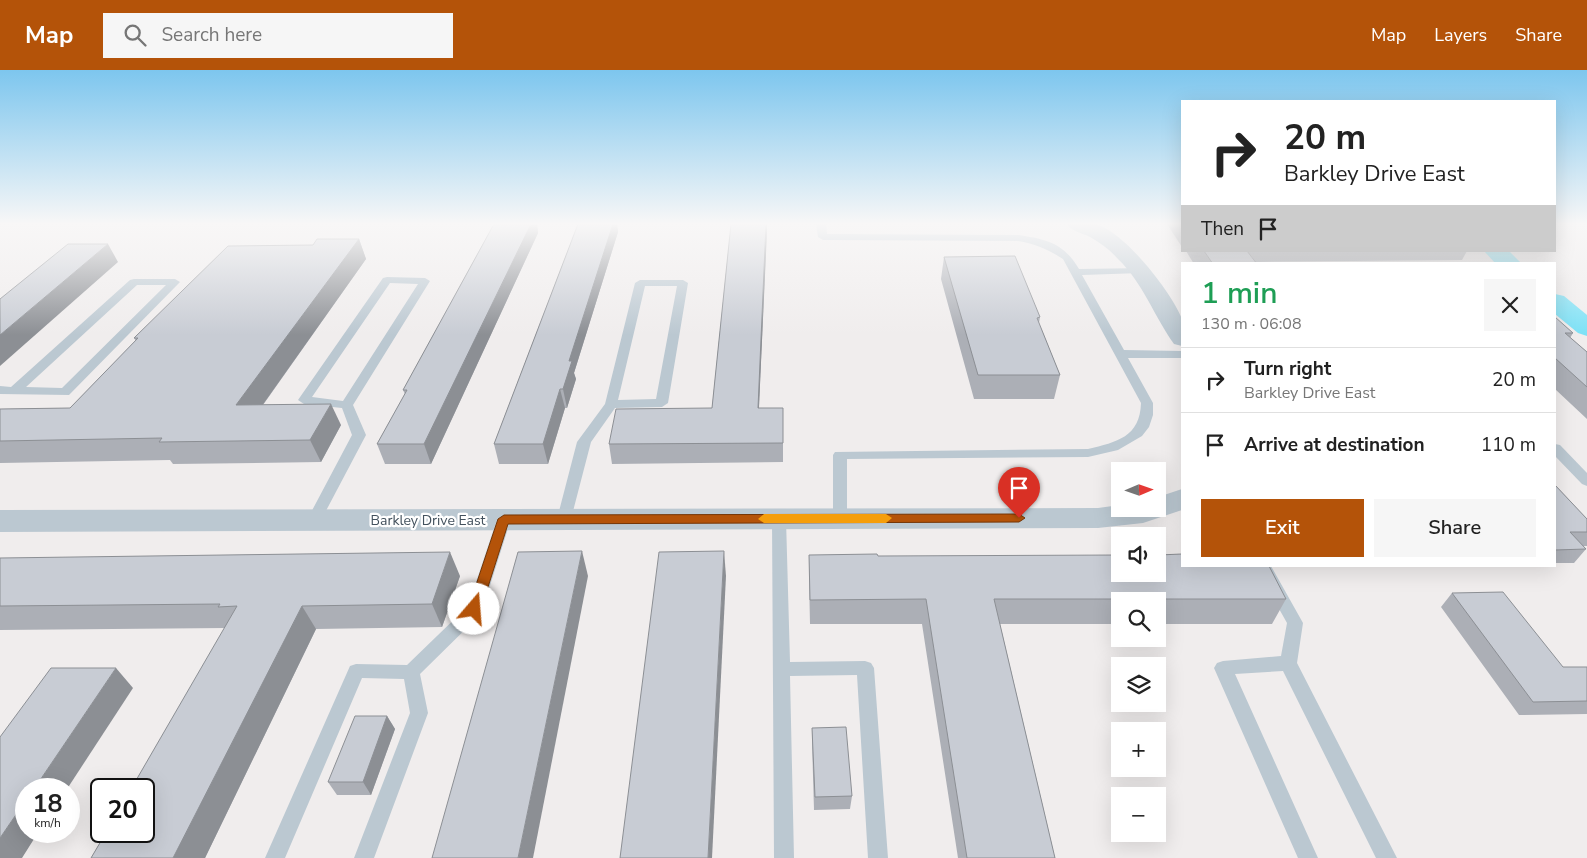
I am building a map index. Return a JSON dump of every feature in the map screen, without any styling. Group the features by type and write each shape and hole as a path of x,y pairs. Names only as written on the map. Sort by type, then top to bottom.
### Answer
{"street":[{"path":"1133,261 1176,317 1181,335"},
{"name":"Barkley Drive East","path":"0,521 1098,518 1143,513 1181,499"}],"lane":[{"path":"840,518 840,455 1088,454 1115,448 1135,436 1146,420 1147,402 1070,261"},
{"path":"1076,272 1141,270"},
{"path":"387,280 425,281 401,319 347,405 304,400 387,280"},
{"path":"0,390 65,392 176,282 134,282 15,390"},
{"path":"564,519 584,442 611,404 640,283 683,284 662,403 611,404"},
{"path":"1120,354 1181,354"},
{"path":"314,520 359,435 347,405"},
{"path":"1556,449 1587,481"},
{"path":"274,858 356,671 411,672 474,609 504,519"},
{"path":"779,519 784,858"},
{"path":"1264,567 1295,623 1288,663 1387,858"},
{"path":"1288,663 1223,668 1308,858"},
{"path":"781,669 866,668 878,858"},
{"path":"364,858 419,714 411,672"}],"building":[{"path":"47,261 88,261 0,335 0,299"},
{"path":"213,261 343,261 236,405 331,404 310,440 159,442 162,438 0,441 0,409 70,408 138,338 134,338"},
{"path":"474,261 513,261 424,444 377,444 407,390 403,390"},
{"path":"564,261 601,261 569,361 572,361 563,389 560,389 543,444 494,444"},
{"path":"727,261 764,261 758,408 783,408 783,443 609,444 616,409 712,408"},
{"path":"945,261 1017,261 1040,317 1037,318 1060,375 978,375"},
{"path":"1211,261 1255,262 1212,262"},
{"path":"1556,318 1573,333 1565,333 1587,352 1587,387 1556,359"},
{"path":"1556,486 1587,519 1587,532 1570,532 1586,549 1556,550"},
{"path":"582,551 518,858 432,858 518,552"},
{"path":"724,551 708,858 620,858 659,552"},
{"path":"450,552 432,604 302,606 173,858 91,858 100,843 155,843 155,778 137,778 237,606 218,607 220,604 0,606 0,558"},
{"path":"877,554 878,556 1111,555 1111,582 1166,582 1166,555 1181,554 1181,567 1270,567 1286,599 1166,599 1166,592 1111,592 1111,599 994,599 1055,858 967,858 926,599 810,600 809,555"},
{"path":"1503,592 1563,667 1587,667 1587,701 1533,702 1452,593"},
{"path":"51,668 116,668 41,778 15,778 15,816 0,838 0,737"},
{"path":"355,716 387,716 363,782 328,782"},
{"path":"846,727 852,796 815,797 812,728"}],"waterway":[{"path":"1556,302 1587,328"}],"slow traffic":[{"path":"764,519 886,518"}],"route":[{"path":"474,609 504,519 1019,518"}]}
